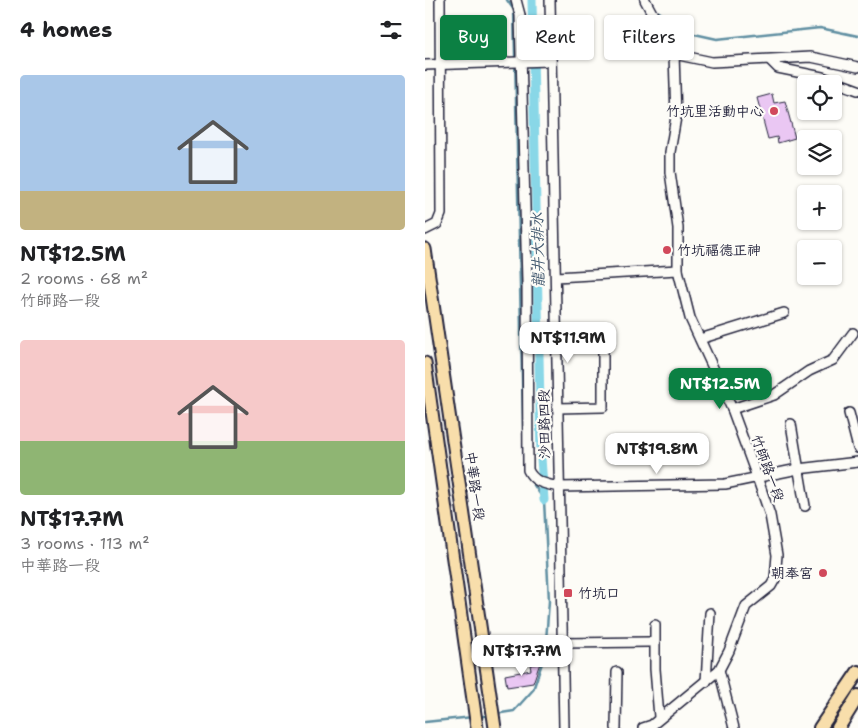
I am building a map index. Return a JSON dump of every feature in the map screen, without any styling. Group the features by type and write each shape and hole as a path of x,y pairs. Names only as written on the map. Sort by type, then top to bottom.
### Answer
{"highway":[{"path":"820,728 858,672"},
{"path":"837,728 858,696"}],"main road":[{"name":"中華路一段","path":"425,249 495,728"},
{"path":"425,363 477,728"}],"street":[{"path":"425,230 437,224 441,214 440,0"},
{"path":"516,0 520,15 525,62 528,470 535,480 559,487 725,484 798,470 858,462"},
{"name":"沙田路四段","path":"550,0 546,62 557,408 564,728"},
{"name":"竹師路一段","path":"645,0 653,15"},
{"path":"694,58 712,62 811,58 858,67"},
{"name":"竹師路一段","path":"643,728 652,725 659,717 719,670 729,651 746,606 771,586 775,579 776,543 757,477 732,409 691,318 678,270 678,228 670,172 670,152 676,117 674,60"},
{"path":"769,60 778,68 822,77 858,90"},
{"path":"425,65 546,62"},
{"path":"552,278 678,270"},
{"path":"700,339 784,313"},
{"path":"732,409 774,395 809,371 833,360 853,333"},
{"path":"557,408 603,407 603,344"},
{"path":"849,413 858,448"},
{"path":"791,424 805,506"},
{"path":"706,682 710,612"},
{"path":"655,625 655,669 659,717"},
{"path":"563,643 649,642"},
{"path":"719,670 734,728"},
{"path":"616,728 617,672"}],"path":[{"path":"531,281 552,278"}],"building":[{"name":"竹坑里活動中心","path":"772,94 774,103 785,101 795,138 778,143 777,137 768,139 757,98"},
{"path":"540,663 533,683 507,687 505,675 531,670 530,665"}],"waterway":[{"path":"507,0 514,10 524,468"},
{"name":"龍井大排水","path":"532,0 541,458 544,500"},
{"path":"658,12 681,31 717,39 820,28 858,36"},
{"path":"495,714 514,711 533,690 545,654 549,601 544,500 530,479"},
{"path":"478,717 490,715"},
{"path":"425,722 473,717"}],"place":[{"name":"竹坑里活動中心","path":"774,111"},
{"name":"竹坑福德正神","path":"667,250"},
{"name":"朝奉宮","path":"823,573"},
{"name":"竹坑口","path":"568,593"}]}
